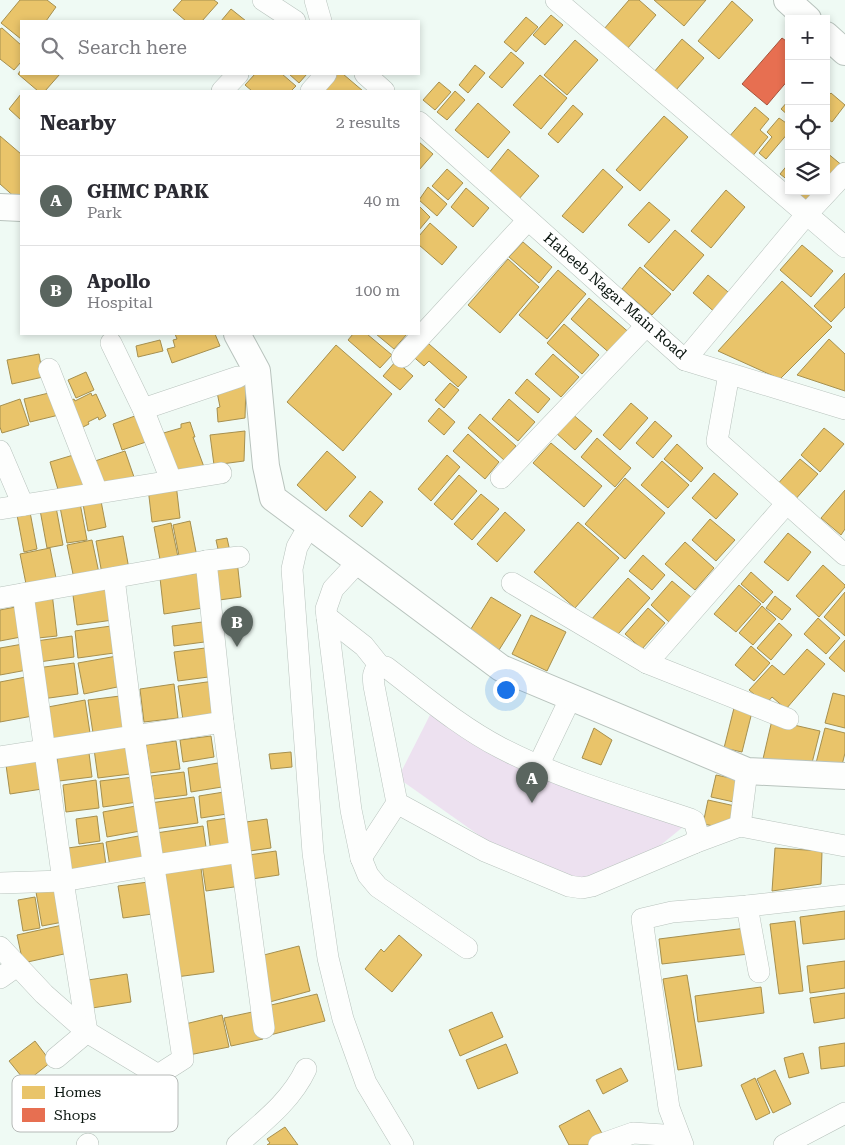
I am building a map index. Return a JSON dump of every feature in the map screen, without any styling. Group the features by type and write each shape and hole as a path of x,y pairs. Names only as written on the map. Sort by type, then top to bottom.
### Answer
{"street":[{"path":"263,0 290,20"},
{"path":"315,0 321,20"},
{"path":"556,0 845,247"},
{"path":"787,0 804,15"},
{"path":"830,39 845,52"},
{"path":"223,90 237,75"},
{"path":"312,90 325,75"},
{"path":"366,75 383,90"},
{"name":"Habeeb Nagar Main Road","path":"420,123 685,360 845,408"},
{"path":"685,360 806,215 845,173"},
{"path":"402,357 528,220"},
{"path":"501,478 646,326"},
{"path":"238,335 257,371 266,466 273,498 501,668 747,771 845,776"},
{"path":"111,343 143,408 171,480"},
{"path":"49,369 98,492"},
{"path":"730,374 717,442 845,555"},
{"path":"143,408 238,378"},
{"path":"0,451 23,505"},
{"path":"0,509 221,473"},
{"path":"647,663 787,504"},
{"path":"309,526 297,547 292,569 313,853 328,958 343,1020 366,1083 403,1145"},
{"path":"0,598 206,561 239,558"},
{"path":"206,561 223,722 264,1028"},
{"path":"358,562 333,589 326,608 351,810 361,858 368,875 378,888 466,948"},
{"path":"114,578 134,736 155,864 183,1059 167,1075"},
{"path":"512,583 647,663 788,719"},
{"path":"23,594 63,881 87,1032"},
{"path":"327,616 364,646 380,666 386,667 467,727 501,748 586,784 694,821 698,834 694,843"},
{"path":"361,858 397,803 374,686 373,674 380,666"},
{"path":"539,764 571,697"},
{"path":"0,757 223,722"},
{"path":"740,826 747,771"},
{"path":"397,803 485,851 569,886 592,886 694,843 740,826 845,846"},
{"path":"0,883 63,881 155,864 240,852"},
{"path":"600,1145 633,1134 681,1140 669,1108 642,919 672,912 845,895"},
{"path":"747,906 759,972"},
{"path":"0,947 44,994 87,1032 150,1075"},
{"path":"0,978 17,966"},
{"path":"56,1058 87,1032"},
{"path":"238,1145 284,1103 295,1089 306,1069"},
{"path":"784,1145 845,1113"}],"shaded area":[{"path":"432,711 689,822 640,862 580,883 497,848 398,778"}],"building: Homes":[{"path":"20,0 47,0 56,7 47,20 20,20 20,38 1,23"},
{"path":"182,0 214,0 218,3 203,20 185,20 173,10"},
{"path":"629,0 639,0 656,15 627,49 604,29"},
{"path":"654,0 706,0 684,26"},
{"path":"732,1 753,20 719,59 698,41"},
{"path":"231,9 245,20 222,20"},
{"path":"551,15 563,25 545,45 533,35"},
{"path":"526,17 538,27 516,52 504,42"},
{"path":"2,28 20,44 20,63 14,70 0,59 0,29"},
{"path":"682,39 704,58 676,90 654,72"},
{"path":"575,40 598,60 567,95 544,75"},
{"path":"511,52 524,63 502,88 489,77"},
{"path":"475,65 485,73 468,93 459,85"},
{"path":"20,71 20,75 59,75 46,90 37,90 18,74"},
{"path":"254,75 283,75 296,86 292,90 251,90 245,85"},
{"path":"290,75 306,75 299,83"},
{"path":"335,75 344,75 362,90 322,90"},
{"path":"540,75 567,98 541,129 513,105"},
{"path":"439,82 451,92 435,110 423,100"},
{"path":"455,91 465,100 447,120 437,112"},
{"path":"830,94 845,105 832,122 830,121"},
{"path":"20,95 20,119 9,109"},
{"path":"478,103 510,132 488,158 455,130"},
{"path":"785,104 785,112 781,109"},
{"path":"573,105 583,114 558,143 548,134"},
{"path":"755,107 769,119 760,130 768,137 751,158 728,138"},
{"path":"664,116 688,137 640,191 616,170"},
{"path":"779,118 785,122 785,137 766,159 759,153 772,137 767,132"},
{"path":"0,136 20,153 20,197 18,200 0,184"},
{"path":"420,143 433,154 420,169"},
{"path":"508,149 539,176 518,200 488,174"},
{"path":"830,155 844,167 830,183"},
{"path":"785,168 785,178 780,174"},
{"path":"447,169 463,183 448,200 432,186"},
{"path":"603,169 623,187 583,233 562,216"},
{"path":"428,187 447,204 437,216 420,201"},
{"path":"466,188 489,208 473,227 451,207"},
{"path":"726,190 745,207 711,248 691,231"},
{"path":"800,195 814,195 808,202"},
{"path":"649,202 670,220 649,243 628,225"},
{"path":"420,207 430,217 420,229"},
{"path":"430,223 457,247 442,265 420,246 420,235"},
{"path":"675,230 704,255 673,291 644,266"},
{"path":"523,242 552,267 539,283 509,257"},
{"path":"802,245 833,271 811,297 780,270"},
{"path":"508,259 539,287 500,333 468,305"},
{"path":"640,267 671,294 652,315 622,289"},
{"path":"558,270 586,294 547,339 519,315"},
{"path":"845,273 845,307 831,322 814,306"},
{"path":"708,275 734,297 718,315 693,293"},
{"path":"782,281 832,327 780,379 718,351"},
{"path":"589,298 632,335 613,356 571,319"},
{"path":"564,324 599,355 582,374 547,343"},
{"path":"175,335 215,335 220,346 172,363 167,349 175,347 173,340 177,339"},
{"path":"352,335 368,335 392,355 380,368 348,340"},
{"path":"377,335 406,335 394,349"},
{"path":"422,338 467,377 458,387 429,361 424,366 409,353"},
{"path":"829,339 845,354 845,391 797,375"},
{"path":"160,340 163,351 138,357 136,346"},
{"path":"336,345 392,394 343,451 287,402"},
{"path":"39,354 43,377 12,384 7,360"},
{"path":"553,354 579,377 561,397 535,374"},
{"path":"396,361 413,376 400,390 383,376"},
{"path":"86,372 94,390 76,398 68,380"},
{"path":"527,379 550,399 538,413 515,393"},
{"path":"450,383 459,390 444,408 435,400"},
{"path":"246,385 245,418 218,422 217,408 220,407 217,392"},
{"path":"57,391 63,414 30,422 24,399"},
{"path":"91,393 92,396 96,394 106,416 99,420 98,417 77,430 64,404"},
{"path":"20,399 29,425 2,433 0,427 0,406"},
{"path":"509,399 535,422 518,441 492,419"},
{"path":"631,403 648,418 620,450 603,435"},
{"path":"439,408 455,422 444,435 428,421"},
{"path":"143,413 152,440 122,450 113,424"},
{"path":"571,413 592,431 575,450 555,432"},
{"path":"480,414 516,446 504,460 468,428"},
{"path":"655,421 672,436 653,458 636,443"},
{"path":"190,422 195,437 193,437 204,467 175,473 160,434 181,428 181,424"},
{"path":"824,428 844,444 820,472 801,455"},
{"path":"245,431 244,461 214,465 210,435"},
{"path":"468,434 499,462 485,479 453,451"},
{"path":"597,438 631,468 615,487 581,457"},
{"path":"551,443 602,486 584,507 533,463"},
{"path":"677,444 703,468 691,482 664,459"},
{"path":"125,451 134,477 104,488 95,461"},
{"path":"327,451 356,477 326,511 297,485"},
{"path":"80,453 89,484 59,493 50,462"},
{"path":"447,455 460,467 431,501 418,489"},
{"path":"800,459 818,474 793,502 775,487"},
{"path":"662,461 689,485 668,508 641,485"},
{"path":"714,473 738,494 716,519 692,498"},
{"path":"459,475 477,491 452,520 434,504"},
{"path":"625,478 665,513 625,559 585,524"},
{"path":"176,484 180,518 152,522 148,488"},
{"path":"845,490 845,529 841,535 821,518"},
{"path":"370,491 383,502 362,527 349,516"},
{"path":"481,494 499,509 472,540 454,524"},
{"path":"101,501 106,527 88,531 83,504"},
{"path":"80,503 87,540 67,543 60,507"},
{"path":"56,507 63,545 47,548 40,510"},
{"path":"30,512 37,549 24,552 17,515"},
{"path":"505,512 525,530 497,562 477,544"},
{"path":"710,519 735,540 716,561 692,540"},
{"path":"190,521 197,557 180,561 173,525"},
{"path":"578,522 619,558 575,608 534,572"},
{"path":"171,523 179,562 161,565 154,527"},
{"path":"788,533 811,552 788,581 764,562"},
{"path":"123,536 129,569 102,574 96,541"},
{"path":"227,538 231,556 220,558 216,540"},
{"path":"92,540 99,573 74,579 67,545"},
{"path":"685,542 714,568 695,590 665,564"},
{"path":"50,548 57,583 27,589 20,554"},
{"path":"643,555 665,575 652,590 629,571"},
{"path":"237,560 241,597 212,601 207,565"},
{"path":"823,565 845,587 819,617 796,596"},
{"path":"751,572 773,592 763,603 741,584"},
{"path":"199,573 203,608 164,614 160,578"},
{"path":"628,578 650,598 612,641 590,621"},
{"path":"672,581 691,597 669,622 651,605"},
{"path":"108,583 113,620 77,625 72,588"},
{"path":"739,585 761,604 736,632 714,614"},
{"path":"845,592 845,636 824,617"},
{"path":"52,593 57,636 38,638 32,595"},
{"path":"775,596 791,609 782,620 766,608"},
{"path":"491,597 521,615 499,650 469,632"},
{"path":"21,606 26,636 0,641 0,610"},
{"path":"762,606 776,619 753,645 739,633"},
{"path":"648,608 665,623 642,649 625,634"},
{"path":"531,615 566,632 547,671 512,654"},
{"path":"818,618 840,638 826,654 804,634"},
{"path":"210,621 212,641 174,646 172,626"},
{"path":"779,623 792,635 771,660 757,648"},
{"path":"111,626 114,653 78,658 75,631"},
{"path":"72,636 74,657 39,662 36,641"},
{"path":"845,640 845,672 829,658"},
{"path":"23,644 27,670 0,675 0,648"},
{"path":"751,646 770,663 754,681 735,665"},
{"path":"213,647 216,676 178,681 174,652"},
{"path":"807,649 825,664 786,709 772,697 766,704 749,690 772,665 784,675"},
{"path":"117,656 122,686 84,694 78,663"},
{"path":"74,663 78,694 42,699 37,668"},
{"path":"31,676 38,715 0,722 0,682"},
{"path":"214,681 218,715 183,720 178,686"},
{"path":"174,684 178,718 144,722 140,689"},
{"path":"833,693 845,696 845,728 825,723"},
{"path":"128,695 132,728 93,733 88,700"},
{"path":"85,700 90,733 53,739 48,707"},
{"path":"734,708 752,712 742,752 724,748"},
{"path":"772,720 820,731 810,771 763,759"},
{"path":"594,728 612,740 601,765 582,758"},
{"path":"825,728 845,733 845,753 841,769 816,763"},
{"path":"211,736 214,757 183,762 180,740"},
{"path":"176,741 180,769 150,773 146,745"},
{"path":"126,745 130,774 98,778 94,749"},
{"path":"291,752 292,767 271,769 269,754"},
{"path":"89,753 92,777 59,781 57,757"},
{"path":"38,761 42,789 10,794 6,765"},
{"path":"218,763 222,787 191,792 188,768"},
{"path":"184,772 187,795 154,799 151,776"},
{"path":"716,775 740,780 734,802 711,797"},
{"path":"134,777 138,802 103,807 100,781"},
{"path":"96,780 99,808 66,812 63,785"},
{"path":"224,792 227,814 201,818 199,796"},
{"path":"194,797 198,823 154,829 150,803"},
{"path":"708,800 735,806 730,829 703,824"},
{"path":"141,805 146,830 107,837 103,812"},
{"path":"97,816 100,841 79,844 76,819"},
{"path":"228,818 233,850 211,853 207,821"},
{"path":"267,819 271,848 243,852 239,823"},
{"path":"203,826 207,854 160,860 156,833"},
{"path":"144,835 148,860 110,867 106,842"},
{"path":"103,843 107,873 72,878 68,848"},
{"path":"775,848 822,851 821,884 772,891"},
{"path":"276,851 279,875 245,880 242,856"},
{"path":"237,859 241,886 206,891 202,864"},
{"path":"201,868 214,972 176,977 163,873"},
{"path":"156,881 160,913 123,918 118,886"},
{"path":"57,888 63,922 42,926 36,892"},
{"path":"35,897 40,928 23,931 18,900"},
{"path":"845,911 845,939 803,944 800,917"},
{"path":"795,921 803,991 779,994 770,924"},
{"path":"67,924 73,952 23,963 17,935"},
{"path":"746,928 749,954 662,964 659,939"},
{"path":"399,935 422,955 392,992 365,969 381,949 384,952"},
{"path":"299,946 310,991 266,1003 260,956"},
{"path":"845,961 845,988 810,993 807,966"},
{"path":"127,974 131,1002 92,1008 88,980"},
{"path":"687,975 702,1066 678,1070 663,979"},
{"path":"761,987 764,1013 698,1022 695,996"},
{"path":"845,993 845,1018 814,1023 810,998"},
{"path":"317,994 325,1021 270,1035 263,1007"},
{"path":"257,1011 263,1039 231,1046 224,1018"},
{"path":"492,1012 503,1037 460,1056 449,1030"},
{"path":"222,1015 229,1047 189,1055 181,1025"},
{"path":"35,1041 51,1062 35,1075 20,1075 9,1061"},
{"path":"845,1043 845,1066 821,1069 819,1047"},
{"path":"506,1044 518,1073 478,1089 466,1060"},
{"path":"803,1053 809,1073 789,1078 784,1058"},
{"path":"621,1068 628,1081 603,1094 596,1080"},
{"path":"775,1070 791,1104 773,1113 757,1079"},
{"path":"755,1078 770,1113 756,1120 741,1085"},
{"path":"589,1110 604,1137 589,1145 569,1145 559,1126"},
{"path":"285,1127 298,1145 267,1145 270,1143 267,1139"}],"building: Shops":[{"path":"782,38 785,40 785,84 767,105 742,84"}],"place":[{"name":"Apollo","path":"237,647"},
{"name":"GHMC PARK","path":"532,803"}]}
